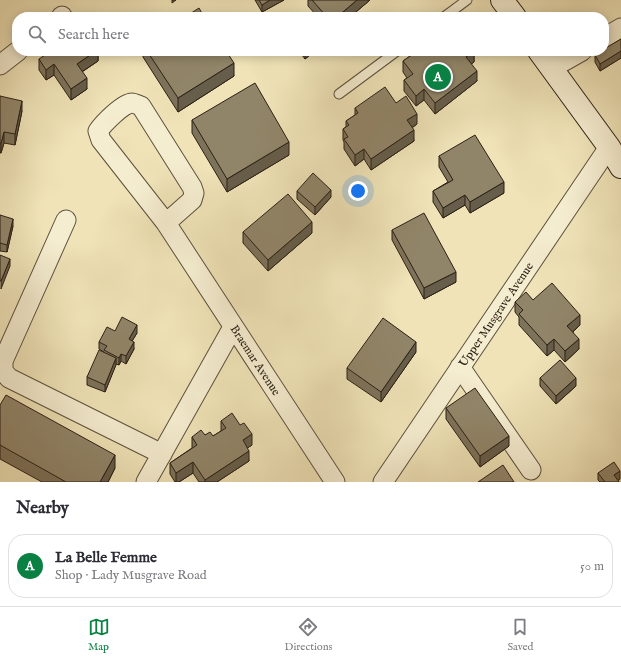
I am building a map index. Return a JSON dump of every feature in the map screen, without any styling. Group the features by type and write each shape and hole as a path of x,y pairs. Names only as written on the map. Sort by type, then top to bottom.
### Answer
{"main road":[{"path":"502,0 511,12"},
{"path":"543,56 609,147 621,167"}],"street":[{"path":"609,35 621,28"},
{"path":"0,65 12,56"},
{"path":"552,68 573,56"},
{"path":"166,223 192,200 194,193 192,187 141,106 132,102 125,105 101,126 98,131 101,140 166,223 233,326"},
{"name":"Upper Musgrave Avenue","path":"383,482 609,147"},
{"path":"66,220 3,361 3,371 9,378 162,454"},
{"name":"Braemar Avenue","path":"146,482 233,326 335,482"},
{"path":"460,367 531,470"}],"lane":[{"path":"451,12 467,0"},
{"path":"339,94 390,56"}],"building":[{"path":"259,0 270,0 262,5"},
{"path":"312,0 357,0 343,12 323,12"},
{"path":"199,8 201,12 193,12"},
{"path":"621,39 621,51 600,64 596,56 609,56 609,46"},
{"path":"44,56 89,56 77,64 87,78 71,89 54,64 46,70 39,59"},
{"path":"150,56 229,56 234,63 178,98"},
{"path":"410,56 467,56 466,57 477,71 435,103 424,89 416,96 404,80 413,74 403,61"},
{"path":"255,83 289,142 227,179 192,120"},
{"path":"385,87 396,103 406,96 417,114 407,120 414,130 371,159 364,149 355,155 344,139 348,137 343,129 349,125 346,121 358,113 355,108"},
{"path":"0,96 22,101 15,134 4,132 1,143 0,143"},
{"path":"475,135 504,182 470,202 465,195 443,208 433,191 453,180 439,156"},
{"path":"313,173 331,190 315,207 297,191"},
{"path":"288,194 312,222 268,260 243,232"},
{"path":"424,213 456,272 424,288 392,230"},
{"path":"0,215 13,219 7,245 0,243"},
{"path":"0,255 10,259 1,281 0,281"},
{"path":"552,283 580,315 567,326 579,339 565,351 554,339 547,345 519,314 523,310 515,302 526,292 533,300"},
{"path":"122,317 137,325 129,339 134,342 126,356 121,354 119,358 104,350 107,346 99,342 107,327 115,331"},
{"path":"383,318 416,342 381,392 347,368"},
{"path":"99,350 116,358 105,385 87,377"},
{"path":"560,360 576,378 556,396 540,378"},
{"path":"475,388 509,436 480,456 446,408"},
{"path":"6,395 115,455 100,482 66,482 0,445 0,405"},
{"path":"232,413 240,425 244,423 252,434 243,440 249,451 205,480 193,462 176,473 170,463 197,445 192,437 201,430 205,435 210,432 213,436 226,428 221,421"},
{"path":"614,462 620,471 614,475 619,482 605,482 598,473"},
{"path":"503,465 514,482 478,482"}],"place":[{"name":"La Belle Femme","path":"438,77"}]}
